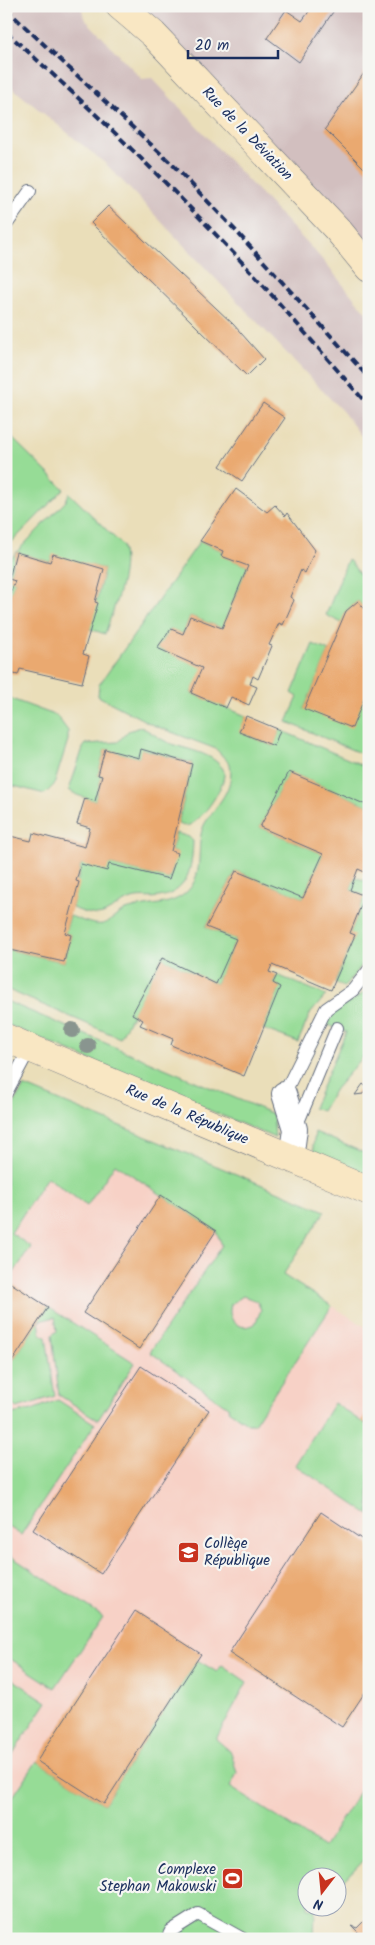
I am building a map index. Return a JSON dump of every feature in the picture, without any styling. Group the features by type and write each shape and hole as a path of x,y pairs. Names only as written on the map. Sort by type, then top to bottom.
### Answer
{"street":[{"name":"Rue de la Déviation","path":"120,6 160,42 338,230 369,268"},
{"name":"Rue de la République","path":"18,1043 369,1191"},
{"path":"284,1094 295,1129 291,1159"}],"lane":[{"path":"6,224 30,191"},
{"path":"284,1094 326,1009 353,990 369,970"},
{"path":"295,1129 337,1028"},
{"path":"6,1093 18,1043"},
{"path":"166,1939 171,1931 198,1914 243,1939"}],"shaded area":[{"path":"6,6 78,6 82,9 84,18 142,79 152,78 320,257 369,316 369,446 343,412 106,164 6,83"},
{"path":"120,6 369,6 369,268"},
{"name":"Collège République","path":"24,1086 325,1211 283,1275 369,1329 369,1776 324,1847 230,1787 139,1910 6,1823 6,1119"}],"green space":[{"path":"6,432 64,489 6,548"},
{"path":"69,493 122,545 124,567 122,579 105,634 90,629 104,569 53,555 50,562 17,552 66,501"},
{"path":"200,541 223,551 222,556 248,566 222,628 190,616 183,634 171,629 157,648 204,668 191,693 246,716 240,732 273,746 280,730 369,768 369,806 289,772 260,827 323,854 303,898 236,871 206,927 236,939 216,984 162,958 120,1038 6,989 6,949 64,962 71,935 65,933 70,916 91,923 103,924 126,910 173,901 188,891 194,882 197,875 202,831 227,790 231,774 230,764 216,749 153,725 98,696 99,685"},
{"path":"16,553 9,578 15,581 6,605 6,563"},
{"path":"348,559 369,586 369,614 358,601 346,611 342,623 326,615"},
{"path":"313,644 329,651 304,709 369,687 369,757 287,722 298,697 292,693"},
{"path":"6,697 57,716 68,731 68,740 54,785 45,794 6,784"},
{"path":"141,727 167,742 212,758 223,769 222,782 213,800 200,817 189,825 178,824 192,763 142,749 139,758 105,749 98,775 102,776 95,801 69,790 86,744 118,742 128,731"},
{"path":"176,833 189,837 193,841 190,869 183,884 177,890 159,897 132,899 98,915 72,908 81,864 109,864 169,879 177,853 171,851"},
{"path":"355,877 369,882 369,957 344,987 335,982 354,936 350,933 365,896 350,890"},
{"path":"277,975 326,995 310,1014 298,1042 263,1029 280,987 273,983"},
{"path":"369,987 369,1050 335,1089 322,1111 313,1108 346,1032 326,1024 334,1012 358,997"},
{"path":"6,1001 273,1114 275,1138 6,1024"},
{"path":"24,1086 325,1211 283,1275 332,1306 254,1424 248,1424 228,1410 229,1408 150,1352 222,1245 216,1231 115,1164 87,1206 47,1177 11,1233 31,1247 8,1281 6,1280 6,1119","holes":["243,1296 257,1301 261,1310 255,1324 244,1327 239,1326 232,1320 231,1304"]},
{"path":"315,1132 369,1155 369,1177 315,1155 313,1146"},
{"path":"48,1307 135,1363 98,1420 59,1395 52,1335 57,1331 55,1317 39,1321 41,1334 46,1337 55,1396 17,1408 6,1401 6,1371"},
{"path":"58,1400 95,1424 21,1535 6,1525 6,1415 32,1410"},
{"path":"334,1403 369,1427 369,1515 295,1465"},
{"path":"6,1553 103,1617 55,1688 6,1656"},
{"path":"197,1660 217,1672 222,1665 247,1682 216,1739 231,1752 237,1773 230,1787 324,1847 369,1776 369,1855 348,1877 348,1868 298,1868 298,1918 315,1918 314,1939 6,1939 6,1807 37,1761 104,1804"},
{"path":"6,1675 47,1702 6,1764"}],"building":[{"path":"313,6 337,6 299,62 267,38 286,10 302,21"},
{"path":"369,66 369,173 325,129"},
{"path":"108,206 233,324 264,359 247,376 91,223"},
{"path":"263,403 285,418 242,481 220,466"},
{"path":"236,489 267,512 275,505 285,516 287,513 315,550 305,573 301,570 290,597 294,600 283,625 279,623 269,645 272,646 258,679 253,676 250,684 257,687 249,705 231,697 226,708 191,693 202,668 157,648 171,629 183,634 190,616 222,628 248,566 221,556 223,551 200,541"},
{"path":"16,552 50,562 53,554 104,569 95,602 98,603 83,654 89,656 82,683 20,669 18,675 6,672 6,605 15,581 9,579"},
{"path":"358,601 369,614 369,687 352,728 304,709 346,611"},
{"path":"246,716 280,730 274,746 239,732"},
{"path":"105,749 139,758 141,749 192,764 171,851 178,853 169,879 109,864 107,871 81,864 76,881 79,882 65,933 71,935 64,962 6,949 6,835 31,841 33,833 85,847 90,828 77,824 85,798 95,801 102,776 98,775"},
{"path":"289,772 369,806 369,874 358,869 350,890 365,896 350,933 355,935 331,990 272,965 269,972 277,975 273,983 280,987 244,1076 171,1045 173,1039 140,1025 143,1020 132,1014 162,958 216,984 236,939 206,927 236,871 303,898 323,854 260,827"},
{"path":"363,1084 368,1088 363,1094 355,1095"},
{"path":"161,1195 216,1231 139,1349 83,1313"},
{"path":"6,1280 48,1307 6,1371"},
{"path":"141,1366 209,1410 101,1574 33,1530"},
{"path":"369,1409 369,1427 361,1421"},
{"path":"321,1512 369,1544 369,1686 342,1727 229,1653"},
{"path":"135,1611 201,1654 104,1804 37,1761"},
{"path":"369,1916 369,1939 365,1939 352,1926 357,1928"}],"railway":[{"path":"6,9 174,166 236,231 369,378"},
{"path":"6,32 95,114 182,199 255,276 369,406"}],"place":[{"name":"Collège République","path":"188,1553"},
{"name":"Complexe Stephan Makowski","path":"232,1879"}]}
